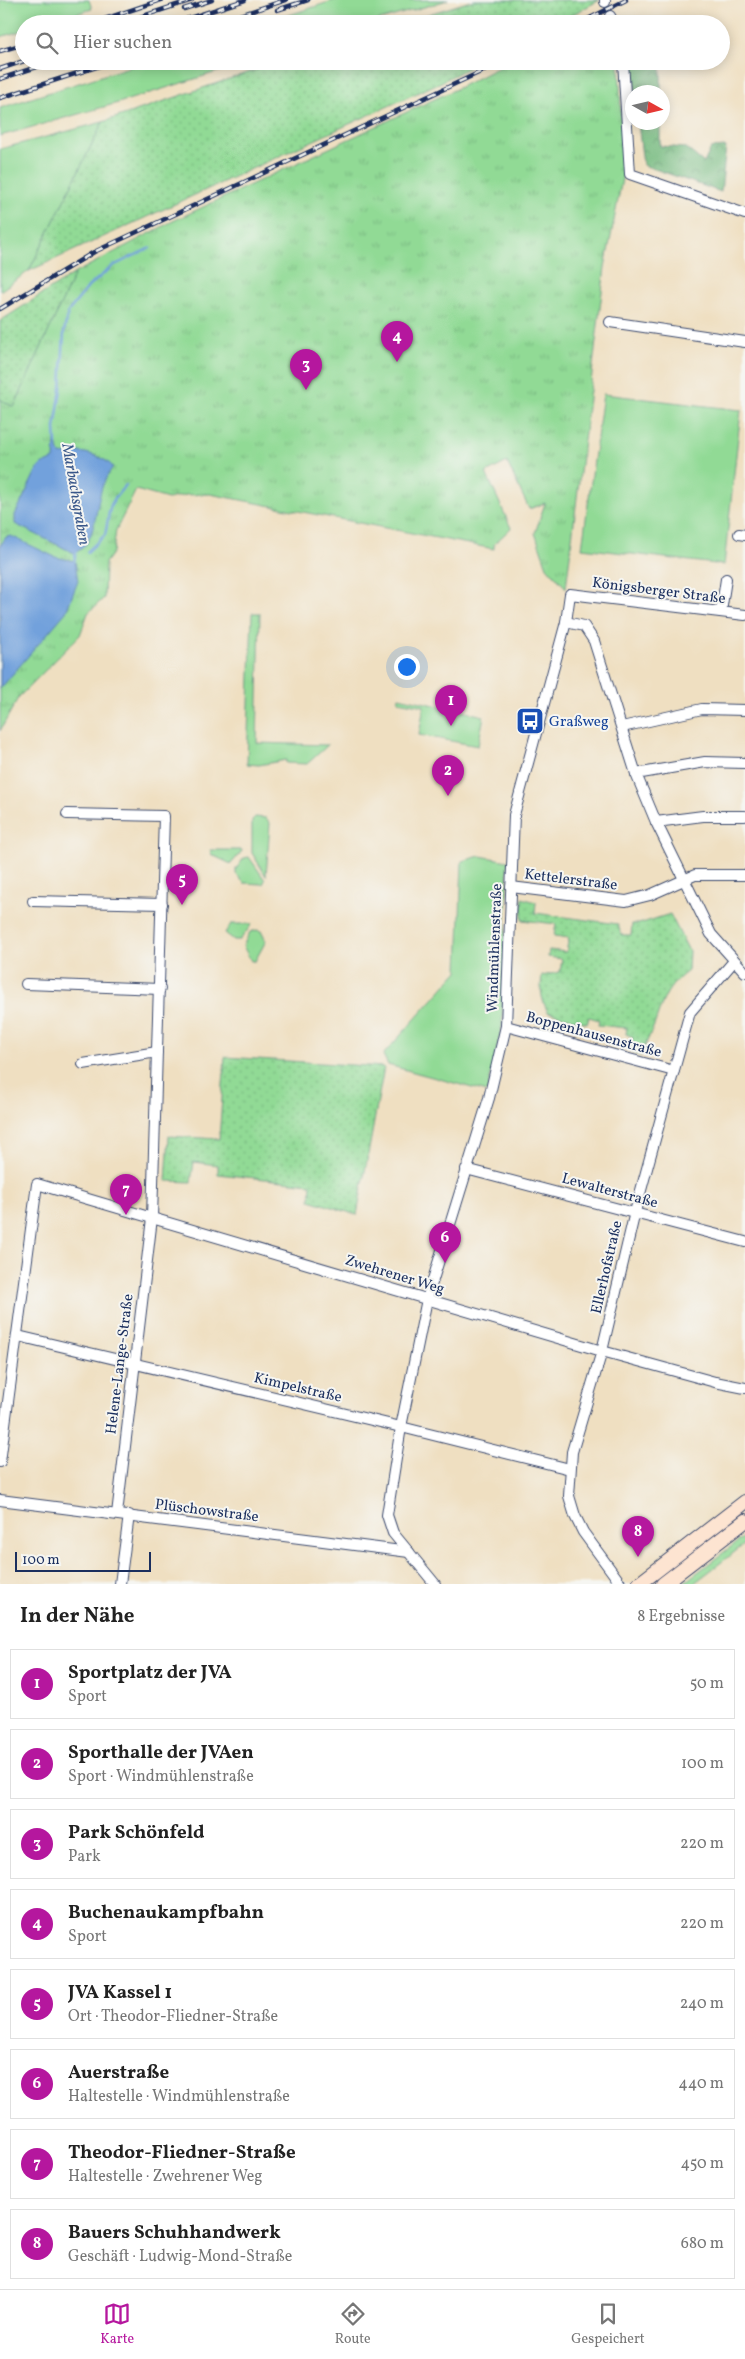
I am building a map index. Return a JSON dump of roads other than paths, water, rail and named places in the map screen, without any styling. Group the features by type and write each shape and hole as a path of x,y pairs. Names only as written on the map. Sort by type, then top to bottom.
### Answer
{"main road":[{"path":"640,1584 745,1502"},
{"path":"663,1584 745,1521"}],"street":[{"path":"624,70 630,174 745,214"},
{"path":"610,322 745,342"},
{"path":"721,612 726,579"},
{"name":"Königsberger Straße","path":"570,594 745,615"},
{"name":"Windmühlenstraße","path":"434,1584 394,1533 387,1515 427,1299 489,1098 506,1026 514,815 566,622 570,594"},
{"path":"566,622 584,626 594,641 636,774 656,822 711,934 745,972"},
{"path":"622,727 702,709 745,710"},
{"path":"636,774 705,762 745,763"},
{"name":"Helene-Lange-Straße","path":"67,814 164,816 152,1218 117,1514"},
{"path":"656,822 703,816 745,816"},
{"name":"Kettelerstraße","path":"511,886 626,901 650,895 695,875 717,873 745,875"},
{"path":"33,901 162,904"},
{"name":"Ellerhofstraße","path":"621,1584 583,1532 575,1516 569,1496 570,1469 575,1439 602,1351 635,1212 690,1012 734,961"},
{"path":"26,984 160,989"},
{"name":"Boppenhausenstraße","path":"506,1026 674,1071"},
{"path":"84,1064 158,1052"},
{"name":"Lewalterstraße","path":"466,1168 745,1242"},
{"name":"Zwehrener Weg","path":"18,1336 37,1184 602,1351 745,1388"},
{"path":"0,1462 18,1336"},
{"name":"Kimpelstraße","path":"18,1336 570,1469"},
{"name":"Plüschowstraße","path":"0,1500 410,1552"},
{"path":"120,1584 129,1515"}],"water":[{"path":"55,440 60,454 86,453 101,458 113,467 102,488 91,535 87,543 74,553 15,524 15,515 36,471 41,465 54,459"},
{"path":"11,536 55,557 75,561 78,581 66,612 0,689 0,546 6,537"}],"waterway":[{"name":"Marbachsgraben","path":"56,444 55,428 61,389 64,332 68,312 89,286 113,266 150,248"},
{"path":"87,552 105,535 112,504 126,485"},
{"name":"Marbachsgraben","path":"74,563 76,550"}],"railway":[{"path":"117,15 161,0"},
{"path":"146,15 192,0"},
{"path":"184,9 212,0"},
{"path":"199,15 245,0"},
{"path":"240,15 286,0"},
{"path":"277,10 308,0"},
{"path":"596,15 626,0"},
{"path":"0,51 15,47"},
{"path":"0,69 15,64"},
{"path":"0,79 28,70"},
{"path":"0,98 87,70"},
{"path":"0,309 94,252 485,70"}],"place":[{"name":"Buchenaukampfbahn","path":"397,362"},
{"name":"Park Schönfeld","path":"306,390"},
{"name":"Graßweg","path":"530,721"},
{"name":"Sportplatz der JVA","path":"451,726"},
{"name":"Sporthalle der JVAen","path":"448,796"},
{"name":"JVA Kassel 1","path":"182,905"},
{"name":"Theodor-Fliedner-Straße","path":"126,1215"},
{"name":"Auerstraße","path":"445,1263"},
{"name":"Bauers Schuhhandwerk","path":"638,1557"}]}
